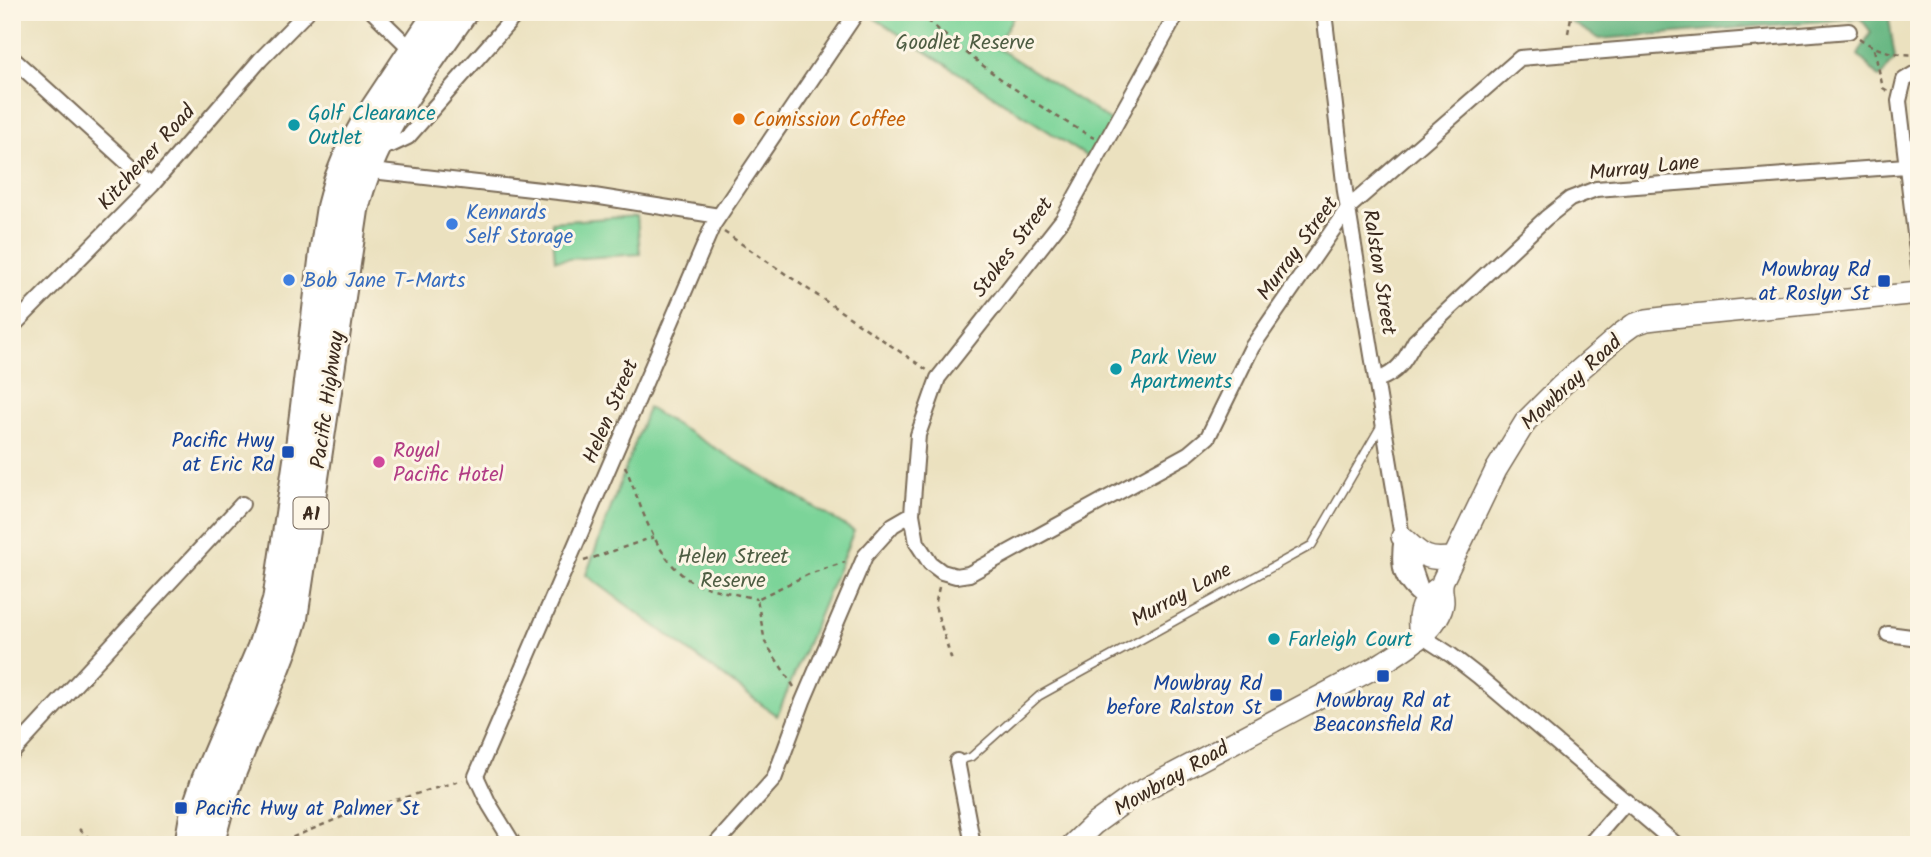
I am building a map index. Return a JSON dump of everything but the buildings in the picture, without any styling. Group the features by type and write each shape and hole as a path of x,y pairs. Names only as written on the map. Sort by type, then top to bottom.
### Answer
{"highway":[{"name":"Pacific Highway","path":"211,845 216,817 226,788 286,647 294,618 355,210 367,169 372,133 412,50 438,12"},
{"name":"Pacific Highway","path":"188,845 193,816 205,780 261,647 276,601 299,447 323,253 337,181 349,151 372,133 409,92 464,12"}],"main road":[{"name":"Mowbray Road","path":"1072,845 1094,824 1134,795 1376,667 1420,635 1435,621 1443,603 1433,593 1521,426 1561,386 1633,325 1672,317 1919,293"},
{"path":"1402,537 1420,555 1430,559 1454,557"}],"street":[{"name":"Kitchener Road","path":"12,327 152,185 260,60 307,12"},
{"path":"373,12 412,50"},
{"path":"372,133 391,145 408,137 518,12"},
{"name":"Helen Street","path":"476,776 716,221 856,12"},
{"name":"Stokes Street","path":"912,514 918,435 938,378 1063,219 1178,12"},
{"name":"Ralston Street","path":"1324,12 1348,208 1402,537 1399,558 1408,587 1433,593"},
{"name":"Murray Street","path":"942,572 956,576 968,574 1188,454 1208,437 1252,347 1348,208 1520,58 1849,31"},
{"path":"12,58 152,185"},
{"path":"1919,71 1904,80 1899,101 1919,267"},
{"name":"Murray Lane","path":"1377,380 1392,375 1402,364 1415,341 1546,218 1570,199 1596,189 1906,166"},
{"path":"337,181 367,169 594,196 716,221"},
{"path":"12,753 242,504"},
{"path":"715,845 774,779 803,701 865,556 893,525 912,514 917,542 930,563 942,572"},
{"path":"1888,634 1919,638"},
{"path":"1420,635 1478,676 1677,845"},
{"path":"957,761 974,845"},
{"path":"476,776 489,804 514,845"},
{"path":"1589,845 1627,801"}],"lane":[{"name":"Murray Lane","path":"957,761 971,757 1039,696 1312,545 1383,423"}],"path":[{"path":"923,12 925,18 974,61 1036,104 1104,143"},
{"path":"1568,33 1572,12"},
{"path":"1849,31 1874,49 1906,55 1919,54"},
{"path":"1874,49 1883,88 1899,101"},
{"path":"716,221 938,378"},
{"path":"618,447 654,537 673,564 690,581 757,599 808,574 865,556"},
{"path":"566,567 654,537"},
{"path":"942,572 935,606 952,661"},
{"path":"757,599 765,642 803,701"},
{"path":"274,845 349,814 476,776"},
{"path":"79,829 97,845"}],"green space":[{"name":"Goodlet Reserve","path":"877,12 1016,12 996,47 1114,123 1094,161 874,18"},
{"path":"1554,12 1888,12 1895,58 1880,78 1858,55 1871,32 1860,18 1600,39"},
{"path":"637,216 640,254 555,260 552,222"},
{"name":"Helen Street Reserve","path":"648,408 854,531 777,716 586,575"}],"place":[{"name":"Comission Coffee","path":"739,119"},
{"name":"Golf Clearance Outlet","path":"294,125"},
{"name":"Kennards Self Storage","path":"452,224"},
{"name":"Bob Jane T-Marts","path":"289,280"},
{"name":"Mowbray Rd at Roslyn St","path":"1884,281"},
{"name":"Park View Apartments","path":"1116,369"},
{"name":"Pacific Hwy at Eric Rd","path":"288,452"},
{"name":"Royal Pacific Hotel","path":"379,462"},
{"name":"Farleigh Court","path":"1274,639"},
{"name":"Mowbray Rd at Beaconsfield Rd","path":"1383,676"},
{"name":"Mowbray Rd before Ralston St","path":"1276,695"},
{"name":"Pacific Hwy at Palmer St","path":"181,808"}]}
